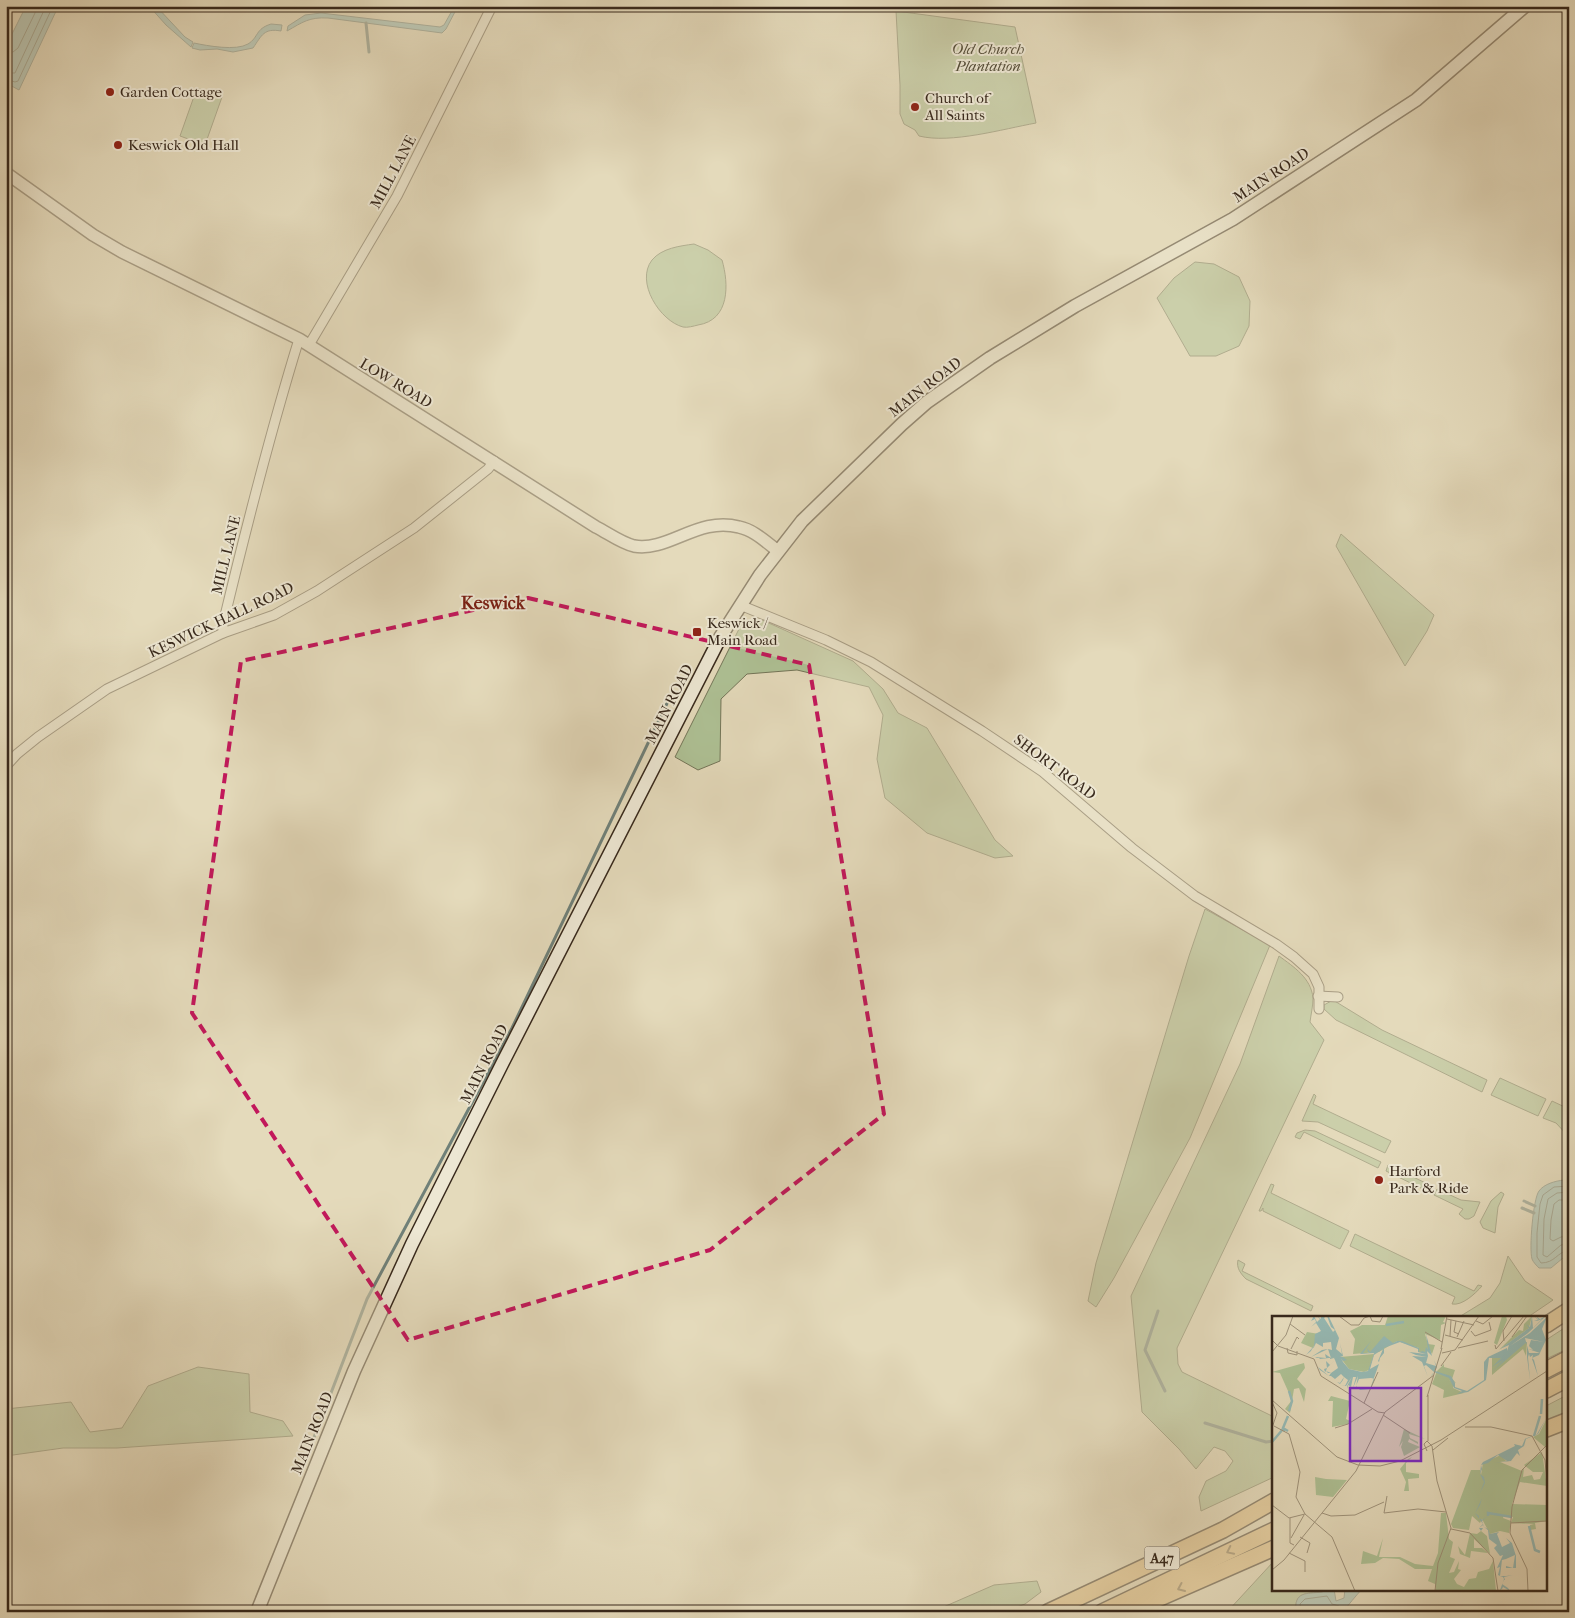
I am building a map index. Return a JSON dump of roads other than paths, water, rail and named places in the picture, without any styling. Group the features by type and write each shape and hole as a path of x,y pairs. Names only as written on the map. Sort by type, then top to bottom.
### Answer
{"highway":[{"path":"1548,1324 1569,1310"},
{"path":"1548,1369 1569,1358"},
{"path":"1548,1389 1569,1378"},
{"path":"1548,1428 1569,1420"},
{"name":"A47","path":"1048,1612 1223,1530 1272,1502"},
{"name":"A47","path":"1048,1612 1126,1581 1272,1511"},
{"name":"A47","path":"1102,1612 1272,1531"},
{"name":"A47","path":"1128,1612 1272,1549"}],"main road":[{"name":"MAIN ROAD","path":"257,1612 354,1371 412,1244 721,636 778,551 815,509 927,402 990,358 1075,306 1233,219 1416,100 1525,6"}],"street":[{"name":"MILL LANE","path":"309,345 397,196 492,6"},
{"name":"LOW ROAD","path":"6,173 37,197 100,240 309,345 596,526 628,544 646,546 675,538 702,527 731,525 742,527 778,551"},
{"name":"MILL LANE","path":"223,633 223,624 272,428 298,339"},
{"name":"KESWICK HALL ROAD","path":"6,766 17,754 38,737 107,689 223,633 274,615 325,585 414,528 488,469 494,461"},
{"name":"SHORT ROAD","path":"740,605 826,640 871,662 982,731 1043,772 1132,848 1195,896 1294,956 1313,974 1319,987 1319,1009"},
{"path":"1318,996 1338,997"}],"water":[{"path":"26,6 58,7 19,90 6,83 6,46"},
{"path":"149,6 156,6 185,37 193,42 191,47 166,25"},
{"path":"454,7 457,8 442,33 328,18 316,18 306,21 287,31 288,26 305,15 321,13 440,27 444,25"},
{"path":"271,24 282,25 281,31 267,32 261,36 253,48 233,52 192,48 194,43 222,47 243,46 248,44 262,28"},
{"path":"1564,1180 1569,1181 1569,1253 1551,1268 1539,1268 1531,1254 1532,1224 1537,1196 1539,1191 1547,1185"},
{"path":"1334,1590 1336,1601 1344,1598 1345,1590 1361,1590 1343,1612 1296,1612 1299,1597"}],"waterway":[{"path":"366,23 369,52"},
{"path":"313,1440 367,1299 512,1028 671,695"},
{"path":"1524,1201 1535,1206"},
{"path":"1522,1208 1534,1213"},
{"path":"1158,1311 1145,1350 1165,1391"},
{"path":"1205,1423 1266,1442 1272,1441"}],"place":[{"name":"Garden Cottage","path":"110,92"},
{"name":"Church of All Saints","path":"915,107"},
{"name":"Keswick Old Hall","path":"118,145"},
{"name":"Keswick / Main Road","path":"697,632"},
{"name":"Harford Park & Ride","path":"1379,1180"}],"district":[{"name":"Keswick","path":"493,603"}],"park label":[{"name":"Old Church Plantation","path":"988,58"}]}
